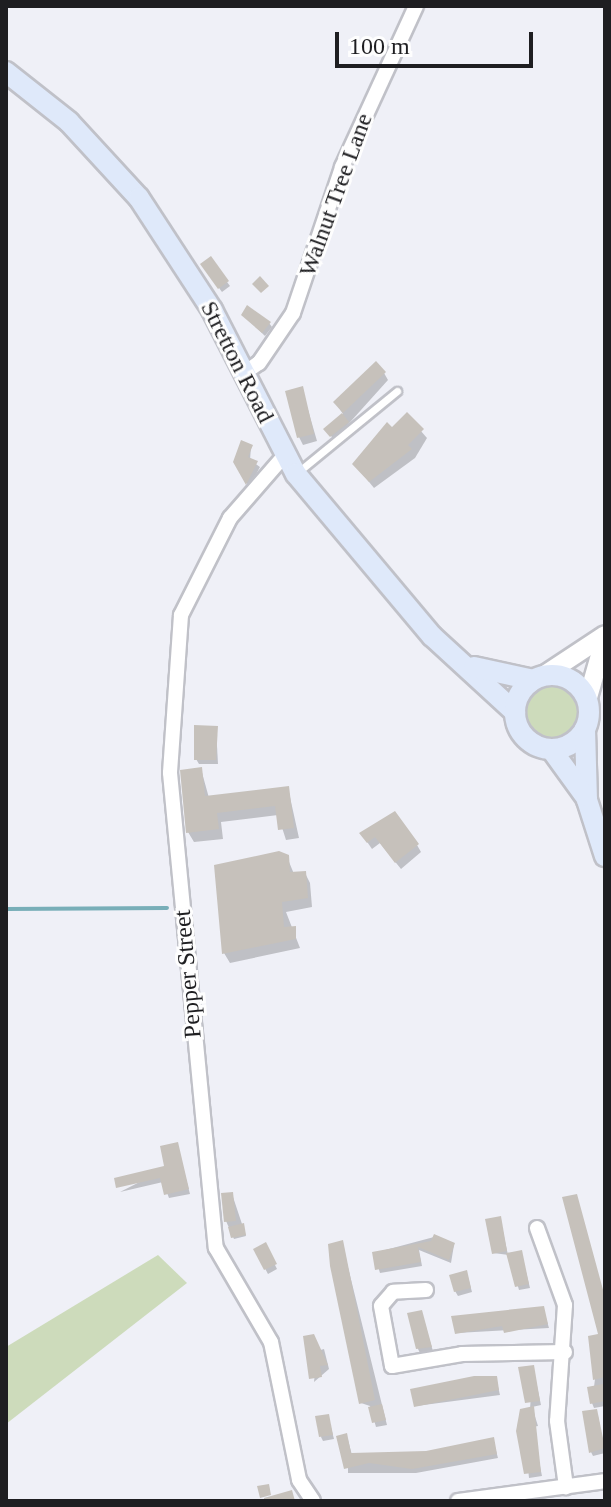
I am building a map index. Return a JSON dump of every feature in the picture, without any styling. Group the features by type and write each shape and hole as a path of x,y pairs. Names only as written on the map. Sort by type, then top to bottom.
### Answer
{"main road":[{"name":"Stretton Road","path":"6,72 69,122 139,198 212,310 284,456 296,474 459,661 515,712"},
{"name":"Stretton Road","path":"459,661 501,678 538,678"},
{"path":"587,800 551,749 529,741 515,712 538,678 565,677 587,701 587,800 605,856"},
{"path":"551,749 585,729"}],"street":[{"name":"Walnut Tree Lane","path":"243,374 259,363 293,313 342,167 416,6"},
{"name":"Pepper Street","path":"284,456 230,518 181,615 170,773 216,1248 271,1342 299,1480 313,1501"},
{"path":"538,678 605,636"},
{"path":"587,701 588,676 605,636"},
{"path":"535,1227 565,1305 565,1352 557,1421 566,1487"},
{"path":"426,1290 393,1292 378,1299 392,1366 462,1354 565,1352"},
{"path":"458,1501 502,1498 605,1481"}],"lane":[{"path":"296,474 397,391"}],"green space":[{"path":"551,682 572,690 580,711 572,732 551,740 530,732 522,711 530,690"},
{"path":"158,1255 187,1283 6,1424 6,1347"}],"building":[{"path":"211,256 229,281 218,289 200,264"},
{"path":"260,276 269,286 261,293 252,284"},
{"path":"247,305 271,322 262,333 241,315"},
{"path":"376,361 386,372 343,413 333,402"},
{"path":"303,386 314,434 297,438 285,391"},
{"path":"407,412 424,429 408,445 412,449 369,482 352,464 387,422 392,427"},
{"path":"342,413 349,422 330,437 323,429"},
{"path":"241,440 253,445 248,457 258,461 246,485 233,462"},
{"path":"194,725 218,726 216,760 194,760"},
{"path":"202,767 205,796 289,786 294,828 278,830 275,806 217,813 219,829 186,833 180,770"},
{"path":"395,811 419,844 395,863 375,837 367,843 359,833"},
{"path":"279,851 289,855 290,872 306,871 308,898 282,902 284,927 296,926 296,939 222,954 214,865"},
{"path":"178,1142 189,1189 164,1195 160,1178 116,1188 114,1178 164,1166 160,1146"},
{"path":"233,1192 236,1221 224,1222 221,1193"},
{"path":"577,1194 605,1297 605,1377 593,1380 588,1336 598,1334 562,1197"},
{"path":"501,1216 507,1251 492,1254 485,1219"},
{"path":"244,1223 246,1235 231,1238 228,1227"},
{"path":"434,1234 455,1243 449,1260 418,1247 421,1262 375,1270 372,1252 431,1241"},
{"path":"343,1240 375,1400 359,1404 330,1266 328,1244"},
{"path":"266,1242 277,1264 264,1270 253,1249"},
{"path":"522,1250 529,1284 515,1287 506,1253"},
{"path":"467,1270 471,1288 454,1292 449,1275"},
{"path":"544,1306 548,1324 504,1333 502,1326 455,1334 451,1316"},
{"path":"422,1310 432,1347 416,1349 407,1313"},
{"path":"314,1334 328,1365 320,1366 322,1377 309,1379 303,1336"},
{"path":"534,1365 540,1401 525,1403 518,1367"},
{"path":"474,1376 497,1376 499,1390 414,1407 410,1389"},
{"path":"603,1384 605,1401 590,1404 587,1387"},
{"path":"382,1404 386,1420 372,1423 368,1407"},
{"path":"534,1406 541,1472 524,1474 516,1431 520,1409"},
{"path":"597,1409 605,1448 589,1453 582,1411"},
{"path":"329,1414 333,1435 319,1437 315,1416"},
{"path":"347,1433 351,1453 426,1451 494,1437 497,1454 412,1469 369,1463 344,1469 336,1436"},
{"path":"269,1484 271,1495 260,1498 257,1486"},
{"path":"292,1490 295,1501 264,1501 264,1498"}],"waterway":[{"path":"6,909 167,908"}]}
